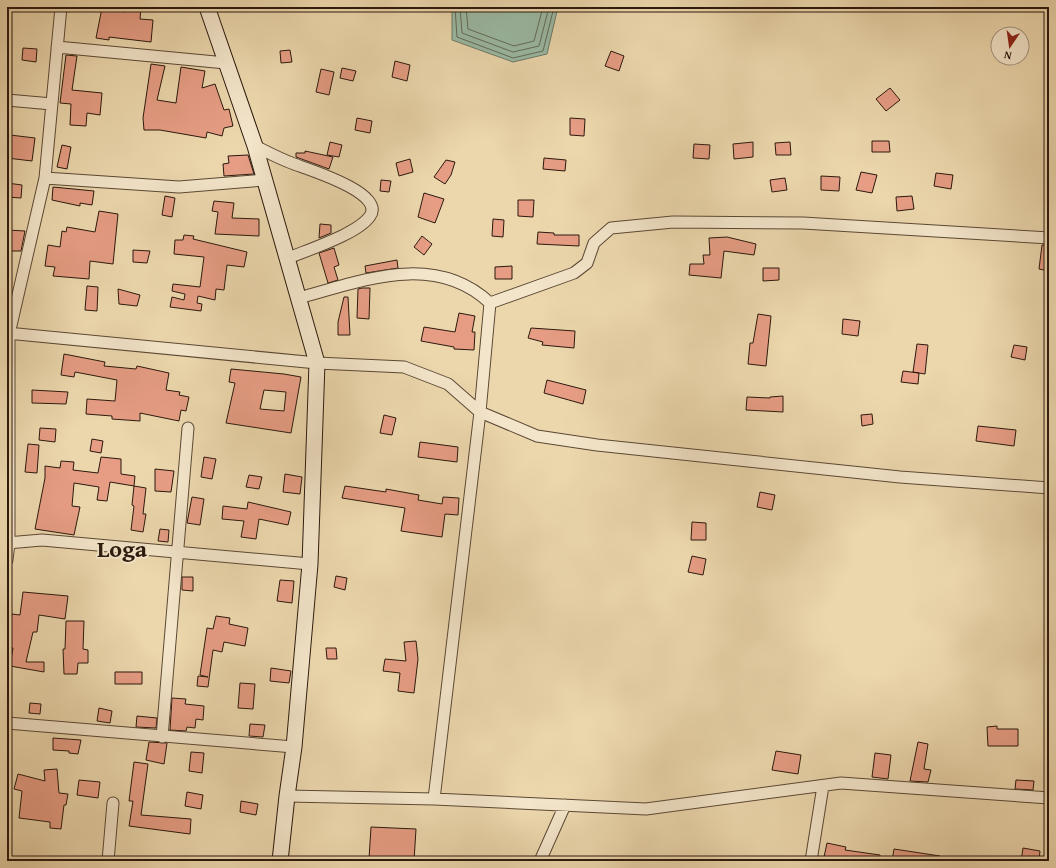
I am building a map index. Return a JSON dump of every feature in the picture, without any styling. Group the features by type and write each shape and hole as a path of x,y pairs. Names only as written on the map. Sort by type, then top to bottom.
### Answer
{"main road":[{"path":"207,7 254,146 317,363 310,564 294,747 280,861"}],"street":[{"path":"7,560 8,333 45,178 61,7"},
{"path":"57,47 226,63"},
{"path":"7,100 52,104"},
{"path":"254,146 293,164 337,180 357,191 371,206 372,212 370,218 348,233 286,259"},
{"path":"45,178 179,187 264,180"},
{"path":"490,303 574,273 587,262 594,243 611,228 673,222 804,223 1049,238"},
{"path":"299,298 381,276 413,273 437,275 479,293 490,303"},
{"path":"434,799 480,412 490,303"},
{"path":"8,333 317,363 404,367 448,384 480,412 537,436 590,444 900,476 1049,488"},
{"path":"162,737 188,428"},
{"path":"8,543 42,540 310,564"},
{"path":"7,723 294,747"},
{"path":"287,796 434,799 646,810 841,783 1049,798"},
{"path":"811,861 823,786"},
{"path":"108,861 113,803"},
{"path":"540,861 565,805"}],"water":[{"path":"444,7 558,7 547,54 513,62 452,40 452,9"}],"building":[{"path":"127,7 141,7 140,19 153,20 151,42 109,37 109,40 96,38 102,8 125,12"},
{"path":"23,48 37,49 36,62 22,60"},
{"path":"290,50 292,62 281,63 280,51"},
{"path":"611,51 624,56 619,71 605,66"},
{"path":"66,55 77,56 72,90 102,93 100,115 87,113 86,126 70,125 71,104 60,103"},
{"path":"395,61 410,65 407,81 392,77"},
{"path":"151,64 165,66 157,100 176,103 181,67 205,71 202,88 215,84 224,110 229,109 233,126 224,128 222,136 207,132 206,138 160,130 144,130 143,118"},
{"path":"342,68 356,71 353,81 340,78"},
{"path":"321,69 334,72 329,95 316,92"},
{"path":"890,88 900,100 886,111 876,99"},
{"path":"357,118 372,121 370,133 355,130"},
{"path":"570,118 585,119 584,136 570,135"},
{"path":"10,135 35,138 32,161 7,158"},
{"path":"872,141 889,141 890,152 872,152"},
{"path":"330,142 342,145 339,157 327,155"},
{"path":"753,142 753,157 734,159 733,144"},
{"path":"790,142 791,155 776,155 775,143"},
{"path":"694,144 710,145 709,159 693,158"},
{"path":"62,145 71,147 67,169 57,167"},
{"path":"305,151 333,157 329,169 296,157 296,153 305,153"},
{"path":"248,155 254,174 224,176 223,164 229,163 228,156"},
{"path":"544,158 566,160 565,171 543,169"},
{"path":"410,159 413,172 399,176 396,163"},
{"path":"446,160 455,162 451,175 445,184 434,177"},
{"path":"861,172 877,175 872,193 856,190"},
{"path":"936,173 953,175 951,189 934,186"},
{"path":"821,176 840,177 839,191 821,190"},
{"path":"785,178 787,190 772,192 770,180"},
{"path":"381,180 391,181 389,192 380,191"},
{"path":"7,183 22,185 21,198 7,197"},
{"path":"53,187 94,191 92,205 80,203 80,206 52,200"},
{"path":"424,193 444,199 435,223 418,217"},
{"path":"165,196 175,198 172,217 162,215"},
{"path":"912,196 914,209 897,211 896,197"},
{"path":"518,200 534,200 533,217 518,216"},
{"path":"214,201 234,203 232,218 259,219 259,236 215,234 218,212 212,211"},
{"path":"99,211 118,214 113,264 90,261 89,279 53,276 55,267 45,266 48,245 60,247 62,231 66,232 67,227 95,232"},
{"path":"493,219 504,220 503,237 492,236"},
{"path":"320,224 331,225 331,233 319,238"},
{"path":"7,230 25,231 21,251 7,251"},
{"path":"538,232 554,233 554,235 579,235 579,246 537,244"},
{"path":"184,235 194,236 193,239 247,252 244,267 227,265 224,290 216,289 215,300 198,296 197,303 202,304 201,311 170,307 172,297 184,300 185,294 172,291 173,284 200,287 204,257 174,254 175,240 183,240"},
{"path":"422,236 432,244 424,255 414,247"},
{"path":"727,237 756,244 754,255 724,251 721,278 689,275 690,264 704,264 703,255 710,255 709,238"},
{"path":"1042,245 1049,245 1049,271 1039,269"},
{"path":"334,248 339,265 334,267 338,280 328,283 319,253"},
{"path":"133,250 150,251 147,263 133,262"},
{"path":"397,260 398,268 366,273 365,266"},
{"path":"512,266 512,279 495,279 495,267"},
{"path":"763,268 779,268 779,280 763,281"},
{"path":"87,286 98,287 97,311 85,310"},
{"path":"370,288 369,319 357,318 358,289"},
{"path":"118,289 140,295 137,306 119,304"},
{"path":"344,297 348,297 350,335 338,335 338,322"},
{"path":"459,313 475,316 472,332 475,332 474,350 454,349 454,347 421,341 424,327 455,332"},
{"path":"758,314 771,316 766,366 748,364 750,343 753,343"},
{"path":"843,319 860,321 858,336 842,334"},
{"path":"531,328 575,331 574,348 542,345 543,342 528,338"},
{"path":"917,344 928,345 925,374 913,372"},
{"path":"1014,345 1027,347 1025,360 1011,357"},
{"path":"64,354 105,362 104,366 136,369 137,366 169,373 166,390 180,392 179,395 189,397 186,411 181,410 179,421 140,413 140,421 112,419 112,416 86,414 87,399 115,401 117,380 75,372 74,377 61,375"},
{"path":"231,369 301,377 291,433 226,423 235,383 229,382","holes":["264,390 286,392 284,411 260,409"]},
{"path":"903,371 919,373 918,384 901,382"},
{"path":"547,380 586,390 583,404 544,393"},
{"path":"32,390 68,392 66,404 32,403"},
{"path":"783,396 783,412 746,410 747,397 770,398"},
{"path":"872,414 873,424 862,426 861,415"},
{"path":"384,415 396,418 392,435 380,433"},
{"path":"978,426 1016,430 1014,446 976,441"},
{"path":"40,428 56,429 55,442 39,440"},
{"path":"92,439 103,441 101,453 90,451"},
{"path":"420,442 458,447 457,462 418,457"},
{"path":"28,444 39,445 37,473 25,472"},
{"path":"101,457 121,459 121,474 135,476 134,486 110,482 107,501 97,500 99,487 74,483 72,506 80,507 74,535 35,529 45,478 45,466 60,468 61,461 74,462 73,470 98,473"},
{"path":"204,457 216,459 212,479 201,477"},
{"path":"155,469 174,471 171,492 155,491"},
{"path":"285,474 302,477 300,494 283,492"},
{"path":"249,475 262,477 259,489 246,487"},
{"path":"134,486 146,488 143,514 146,514 143,532 131,530 134,506 132,505"},
{"path":"345,486 386,492 386,489 419,495 418,500 442,504 443,497 459,498 458,515 445,514 442,537 401,531 405,508 342,498"},
{"path":"760,492 775,495 772,510 757,507"},
{"path":"192,497 204,499 200,525 187,523"},
{"path":"248,502 291,512 288,525 259,519 256,539 241,537 244,521 222,519 223,506 247,509"},
{"path":"692,522 706,523 706,540 691,540"},
{"path":"160,529 169,530 168,542 158,541"},
{"path":"692,556 706,559 703,575 688,572"},
{"path":"336,576 347,578 345,590 334,587"},
{"path":"182,577 193,577 193,591 182,590"},
{"path":"280,580 294,581 292,603 277,601"},
{"path":"23,592 68,596 65,619 39,615 37,632 33,632 26,662 44,662 44,672 10,666 13,648 8,647 8,633 12,614 20,615"},
{"path":"216,616 230,618 229,624 248,628 245,646 224,642 222,652 213,650 208,687 197,686 198,676 208,677 200,675 207,628 213,629"},
{"path":"66,621 84,621 83,649 88,650 88,663 78,663 77,674 64,674 63,649 65,649"},
{"path":"416,641 418,659 414,693 398,691 400,673 383,671 385,659 406,661 404,642"},
{"path":"326,648 336,648 337,659 327,659"},
{"path":"271,668 291,671 289,683 270,681"},
{"path":"115,672 142,672 142,684 115,684"},
{"path":"240,683 255,684 253,709 238,708"},
{"path":"172,698 186,699 185,704 204,706 203,720 196,719 195,728 187,727 186,731 170,730"},
{"path":"30,703 41,704 40,714 29,713"},
{"path":"99,708 112,711 110,723 97,721"},
{"path":"137,716 157,718 156,728 136,727"},
{"path":"250,724 265,725 263,737 249,736"},
{"path":"997,726 997,729 1018,729 1018,746 988,746 987,727"},
{"path":"53,738 81,740 78,754 69,753 69,751 53,750"},
{"path":"149,742 167,743 164,764 146,760"},
{"path":"918,742 928,744 924,769 931,770 928,782 910,781"},
{"path":"776,751 801,755 798,774 772,770"},
{"path":"191,752 204,753 202,773 189,771"},
{"path":"875,753 891,755 888,779 872,777"},
{"path":"134,762 148,764 141,815 191,819 190,834 129,826 133,801 129,801"},
{"path":"57,769 59,793 68,794 66,805 64,805 61,829 50,828 50,822 19,818 22,791 14,789 18,774 45,781 44,770"},
{"path":"79,780 100,782 98,798 77,795"},
{"path":"1016,780 1034,781 1033,790 1015,789"},
{"path":"187,792 203,795 201,809 185,806"},
{"path":"241,801 258,804 256,815 240,812"},
{"path":"371,827 416,829 414,861 369,859"},
{"path":"827,843 846,847 845,850 880,855 880,861 844,861 824,857"},
{"path":"1023,848 1040,851 1039,861 1021,861"},
{"path":"894,849 940,856 939,861 892,861"}],"district":[{"name":"Loga","path":"122,548"}]}
